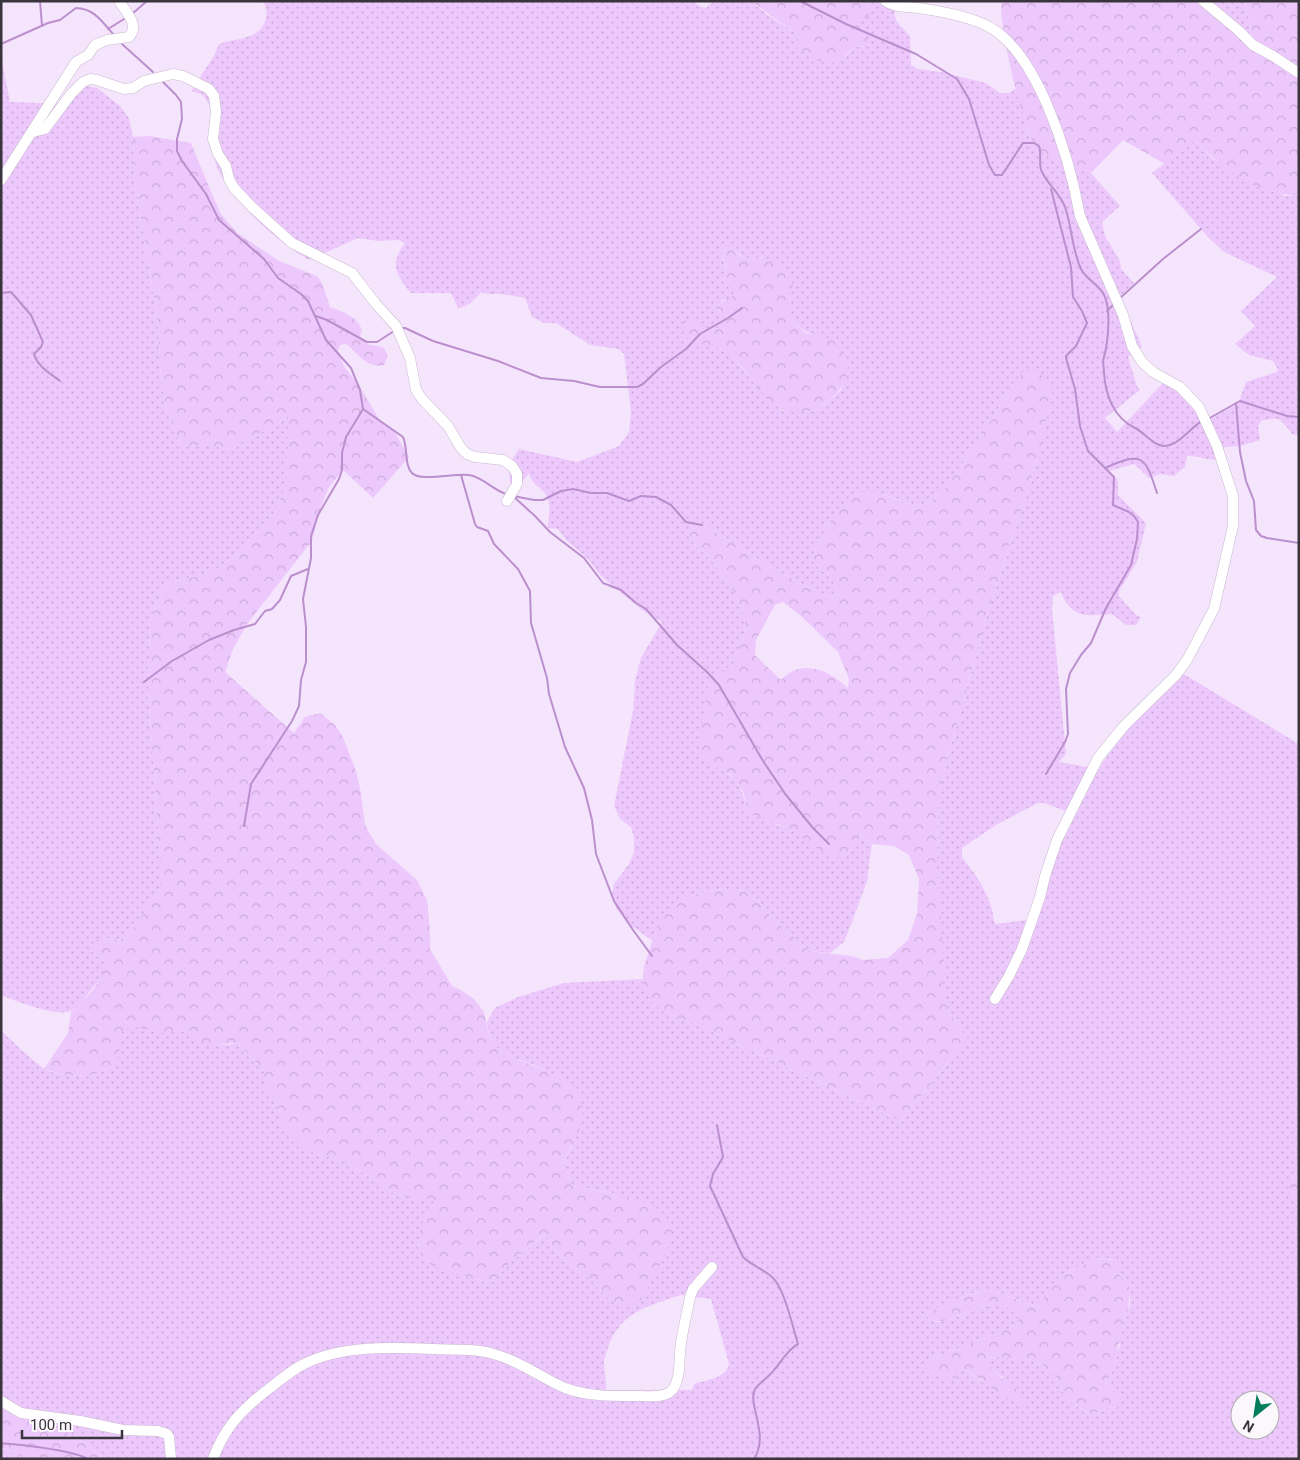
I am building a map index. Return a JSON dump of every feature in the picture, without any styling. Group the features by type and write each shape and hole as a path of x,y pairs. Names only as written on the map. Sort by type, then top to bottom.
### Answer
{"street":[{"path":"1,180 76,62 88,55 95,45 107,40 129,37 132,33 134,29 133,22 119,1"},
{"path":"885,1 895,6 904,4 981,22 997,31 1009,41 1037,82 1058,134 1077,199 1080,216 1123,315 1132,346 1142,362 1153,372 1180,388 1199,407 1217,446 1234,504 1233,526 1214,609 1187,660 1176,675 1124,726 1098,758 1057,840 1022,948 1009,976 995,999"},
{"path":"1203,1 1253,45 1299,73"},
{"path":"33,132 45,129 71,94 83,82 90,79 124,89 132,88 144,81 173,74 193,80 210,89 214,96 216,112 213,139 234,188 292,243 352,273 366,293 396,326 410,358 416,390 448,426 461,448 467,454 475,457 503,460 512,466 516,474 517,484 508,500"},
{"path":"213,1459 219,1440 243,1409 282,1379 303,1365 324,1356 356,1350 396,1348 476,1350 513,1361 553,1383 581,1392 615,1396 658,1396 669,1393 673,1389 679,1374 680,1352 690,1297 693,1289 712,1267"},
{"path":"1,1401 8,1407 21,1413 123,1430 163,1432 169,1437 171,1459"}],"green space":[{"path":"263,1 693,1 706,8 713,1 752,2 794,32 798,42 826,62 836,62 844,58 853,49 864,47 866,35 859,25 860,21 872,11 866,1 901,1 894,14 897,22 910,36 911,65 918,69 941,72 986,83 1000,93 1009,93 1017,88 1028,131 1067,162 1091,173 1120,206 1102,222 1105,236 1120,261 1121,269 1134,283 1120,296 1142,347 1128,357 1140,390 1105,418 1117,432 1163,383 1181,390 1207,421 1238,404 1246,382 1277,372 1278,370 1273,361 1249,355 1235,344 1255,326 1241,311 1277,277 1224,252 1207,236 1152,173 1195,141 1213,159 1285,196 1299,195 1299,389 1297,397 1299,399 1299,435 1292,434 1280,420 1261,421 1258,426 1260,440 1240,446 1225,447 1218,459 1187,456 1185,467 1174,476 1160,474 1149,478 1134,464 1109,471 1118,480 1118,495 1146,523 1137,562 1119,591 1119,596 1136,615 1141,617 1136,625 1126,625 1112,614 1081,614 1070,607 1061,592 1053,596 1052,609 1066,754 1059,762 1099,769 1127,730 1182,673 1299,744 1299,1167 1297,1168 1294,1202 1299,1205 1299,1459 103,1459 77,1437 59,1429 1,1412 1,1206 4,1200 1,1180 1,1031 43,1068 58,1074 79,1076 99,1073 113,1065 119,1053 121,1031 131,1026 178,1032 190,1031 209,1044 214,1045 239,1044 264,1071 264,1081 279,1109 282,1124 315,1154 346,1163 371,1177 391,1192 410,1198 431,1198 434,1202 423,1223 418,1247 444,1266 460,1274 491,1282 511,1262 545,1234 558,1254 591,1280 609,1299 639,1303 669,1245 613,1193 572,1186 564,1162 572,1146 557,1077 498,1049 489,1035 487,1022 495,1008 518,997 564,983 642,979 642,984 667,1013 696,1024 901,1121 950,1060 961,1031 948,1010 945,998 937,872 938,793 987,615 1039,454 1013,384 983,434 944,490 929,503 915,506 883,494 842,505 833,516 811,559 831,577 839,595 830,597 806,586 767,565 698,521 689,534 694,544 714,563 727,581 738,601 745,621 745,629 733,666 728,669 712,765 728,774 737,783 748,812 777,825 789,828 847,856 857,837 866,836 872,844 867,881 852,922 844,942 830,953 809,951 771,917 758,901 744,891 729,889 707,891 684,898 657,926 653,941 627,923 616,908 612,895 614,884 629,864 634,852 634,838 631,827 620,819 614,806 633,711 635,681 641,658 662,622 642,610 601,576 588,559 566,540 558,529 548,528 548,499 533,482 529,473 512,495 508,466 519,449 577,462 619,446 629,432 631,412 624,354 618,349 590,345 556,323 544,323 532,317 525,298 481,292 468,305 458,308 451,293 411,293 401,281 396,269 397,257 405,243 398,240 378,241 358,238 309,260 267,230 240,202 219,172 213,152 210,105 203,95 191,91 214,56 219,44 255,33 263,26 266,12","holes":["727,247 746,258 762,257 793,284 789,296 792,319 804,331 816,334 848,366 841,390 823,406 805,412 782,410 762,392 731,355 708,343 691,320 707,329 718,328 722,317 718,308 722,300 731,299 735,295 722,253 722,250","1038,803 1044,803 1071,813 1034,919 996,924 991,904 983,887 962,858 962,848 996,825","1097,1258 1112,1259 1124,1279 1130,1296 1130,1306 1119,1324 1120,1346 1117,1351 1117,1359 1113,1370 1105,1382 1110,1388 1122,1395 1119,1407 1105,1408 1090,1414 1066,1397 1057,1379 1048,1368 1029,1360 1001,1357 987,1360 986,1363 992,1370 1003,1377 1004,1394 964,1369 954,1378 928,1360 1016,1326 1019,1318 1012,1310 996,1305 978,1308 939,1322 926,1316 939,1307 958,1298 987,1291 994,1291 1027,1304 1039,1306 1061,1276","681,1295 711,1299 729,1364 727,1369 715,1378 694,1384 692,1390 606,1390 604,1361 613,1336 620,1326 637,1312"]},
{"path":"751,1 866,1 872,11 859,25 866,35 869,45 850,50 841,60 836,62 830,63 818,60 806,55 797,48 798,42 794,32"},
{"path":"1001,1 1194,1 1253,43 1245,1 1299,1 1299,195 1270,191 1242,179 1217,161 1195,141 1165,164 1123,140 1091,173 1082,169 1073,174 1067,162 1045,155 1039,150 1026,124 1008,55 1001,14"},
{"path":"1194,1 1245,1 1253,44"},
{"path":"1,56 10,102 63,104 81,85 97,88 120,106 129,118 133,137 135,180 158,324 161,376 166,408 181,446 210,445 230,450 284,420 289,415 287,482 276,510 237,555 211,573 165,584 150,622 148,691 160,857 160,889 128,936 119,940 104,938 90,950 105,963 105,971 81,1003 73,1010 67,1012 48,1011 1,995"},
{"path":"149,136 191,143 221,214 236,232 279,261 317,276 322,283 330,307 349,316 360,325 362,330 360,336 366,343 384,348 388,356 384,365 378,366 367,362 346,344 340,345 338,351 344,366 360,387 379,419 393,429 409,457 373,498 343,470 329,487 321,506 312,541 247,624 233,649 225,672 294,733 305,717 320,713 335,725 343,737 356,771 365,825 376,844 417,880 427,900 430,949 452,986 474,999 484,1012 489,1035 498,1049 570,1081 578,1093 583,1110 582,1124 564,1162 572,1186 632,1198 648,1204 661,1212 669,1222 672,1234 668,1249 639,1303 625,1308 609,1299 591,1280 558,1254 545,1234 511,1262 491,1282 444,1270 430,1264 421,1255 418,1240 424,1219 434,1202 431,1199 410,1198 391,1192 371,1177 346,1163 315,1154 302,1146 282,1124 279,1109 264,1081 264,1071 239,1044 231,1043 210,1047 190,1031 164,1033 131,1026 122,1031 119,1055 116,1062 105,1071 90,1075 74,1076 44,1069 68,1033 71,1012 87,997 98,983 105,969 105,963 90,950 96,940 104,938 119,940 128,936 160,889 160,857 148,691 150,622 165,584 211,573 237,555 276,510 287,482 288,416 230,450 210,445 181,446 166,408 161,376 158,324 135,180 133,137"},
{"path":"727,247 747,258 768,259 780,268 793,284 789,299 790,313 797,326 806,333 816,334 833,340 848,360 847,374 843,384 837,393 818,409 799,412 777,406 768,399 739,364 726,352 685,337 683,324 688,319 707,329 718,328 722,317 718,305 735,295 723,282 727,268 722,250"},
{"path":"1034,368 1045,378 1053,390 1039,454 987,615 938,793 937,872 945,998 948,1010 961,1031 968,1037 901,1121 696,1024 667,1013 653,1005 642,984 644,966 657,926 670,907 684,898 707,891 729,889 744,891 758,901 771,917 809,951 851,956 863,960 888,958 908,940 917,914 919,879 909,855 894,846 872,844 866,836 857,837 847,856 836,858 822,852 789,828 763,820 748,812 743,791 730,774 712,765 702,754 700,737 708,687 719,671 733,666 744,634 745,621 738,601 727,581 714,563 694,544 689,534 698,521 767,565 806,586 830,597 839,595 831,577 811,559 833,516 842,505 855,494 870,490 915,506 929,503 944,490 983,434 1013,384 1023,372","holes":["783,602 801,616 838,652 849,679 848,688 833,676 816,669 798,669 789,673 781,680 755,655 756,640 775,605"]},
{"path":"1297,1167 1299,1167 1299,1205 1294,1202 1290,1188 1292,1176"},
{"path":"1097,1258 1116,1262 1119,1274 1128,1284 1130,1290 1128,1311 1119,1324 1122,1333 1117,1351 1117,1359 1113,1370 1105,1382 1110,1388 1122,1395 1119,1407 1105,1408 1091,1414 1066,1397 1057,1379 1048,1368 1029,1360 994,1357 989,1358 986,1363 1025,1397 1026,1401 1023,1404 1009,1399 964,1369 955,1378 941,1378 930,1372 924,1364 928,1360 1016,1326 1019,1318 1012,1310 996,1305 978,1308 942,1321 926,1316 936,1308 966,1296 989,1291 1038,1306 1061,1276"},
{"path":"1,1412 59,1429 77,1437 103,1459 26,1459 1,1447"},
{"path":"3,1448 26,1459 2,1459"}],"waterway":[{"path":"40,1 42,26"},
{"path":"132,14 147,1"},
{"path":"800,1 846,24 916,54 957,79 969,99 989,165 995,175 1002,175 1023,143 1034,143 1039,146 1041,169 1065,207 1081,269 1105,297 1108,311 1108,327 1103,362 1106,389 1116,412 1128,424 1163,446 1175,443 1202,421"},
{"path":"1,44 48,23 60,20 76,8 93,13 114,35"},
{"path":"108,29 124,19"},
{"path":"122,44 153,72"},
{"path":"162,81 181,102 182,119 177,139 177,151 206,194 219,220 264,259 278,278 308,301 326,340 351,368 360,390 363,409 403,437 408,465 412,473 422,477 474,476 506,494"},
{"path":"1046,774 1068,734 1066,689 1070,673 1091,643 1106,608 1131,565 1137,539 1138,522 1129,512 1113,505 1114,477 1088,451 1080,426 1075,389 1066,356 1076,346 1087,323 1073,297 1071,267 1051,189"},
{"path":"1119,299 1163,259 1201,229"},
{"path":"1,293 11,292 31,315 43,342 34,354 38,362 60,381"},
{"path":"1107,311 1114,304"},
{"path":"400,328 405,328 433,341 498,361 541,378 574,381 600,387 637,387 686,349 700,334 742,308"},
{"path":"316,316 367,342 377,342 394,331"},
{"path":"1208,419 1240,401 1287,416 1299,417"},
{"path":"1236,403 1240,452 1246,481 1254,501 1256,530 1261,536 1267,538 1299,543"},
{"path":"244,826 251,784 292,721 299,706 301,680 306,662 306,627 303,599 311,558 311,536 318,515 339,479 346,437 363,409"},
{"path":"1105,468 1127,460 1141,460 1149,471 1157,493"},
{"path":"461,475 475,524 477,527 488,531 494,544 518,569 530,591 531,623 565,747 584,788 592,820 596,854 614,901 652,956"},
{"path":"513,496 543,500 561,491 573,489 591,493 607,493 629,501 641,496 656,497 671,505 686,522 702,525"},
{"path":"514,497 550,532 584,558 603,583 621,590 646,609 677,645 719,685 763,761 786,795 829,844"},
{"path":"144,682 172,661 209,640 255,624 265,611 272,609 280,600 291,576 308,569"},
{"path":"717,1125 723,1157 713,1174 710,1186 743,1257 772,1277 780,1289 798,1344 788,1352 755,1389 753,1396 760,1440 754,1459"},
{"path":"1,1443 59,1450 88,1459"}]}
